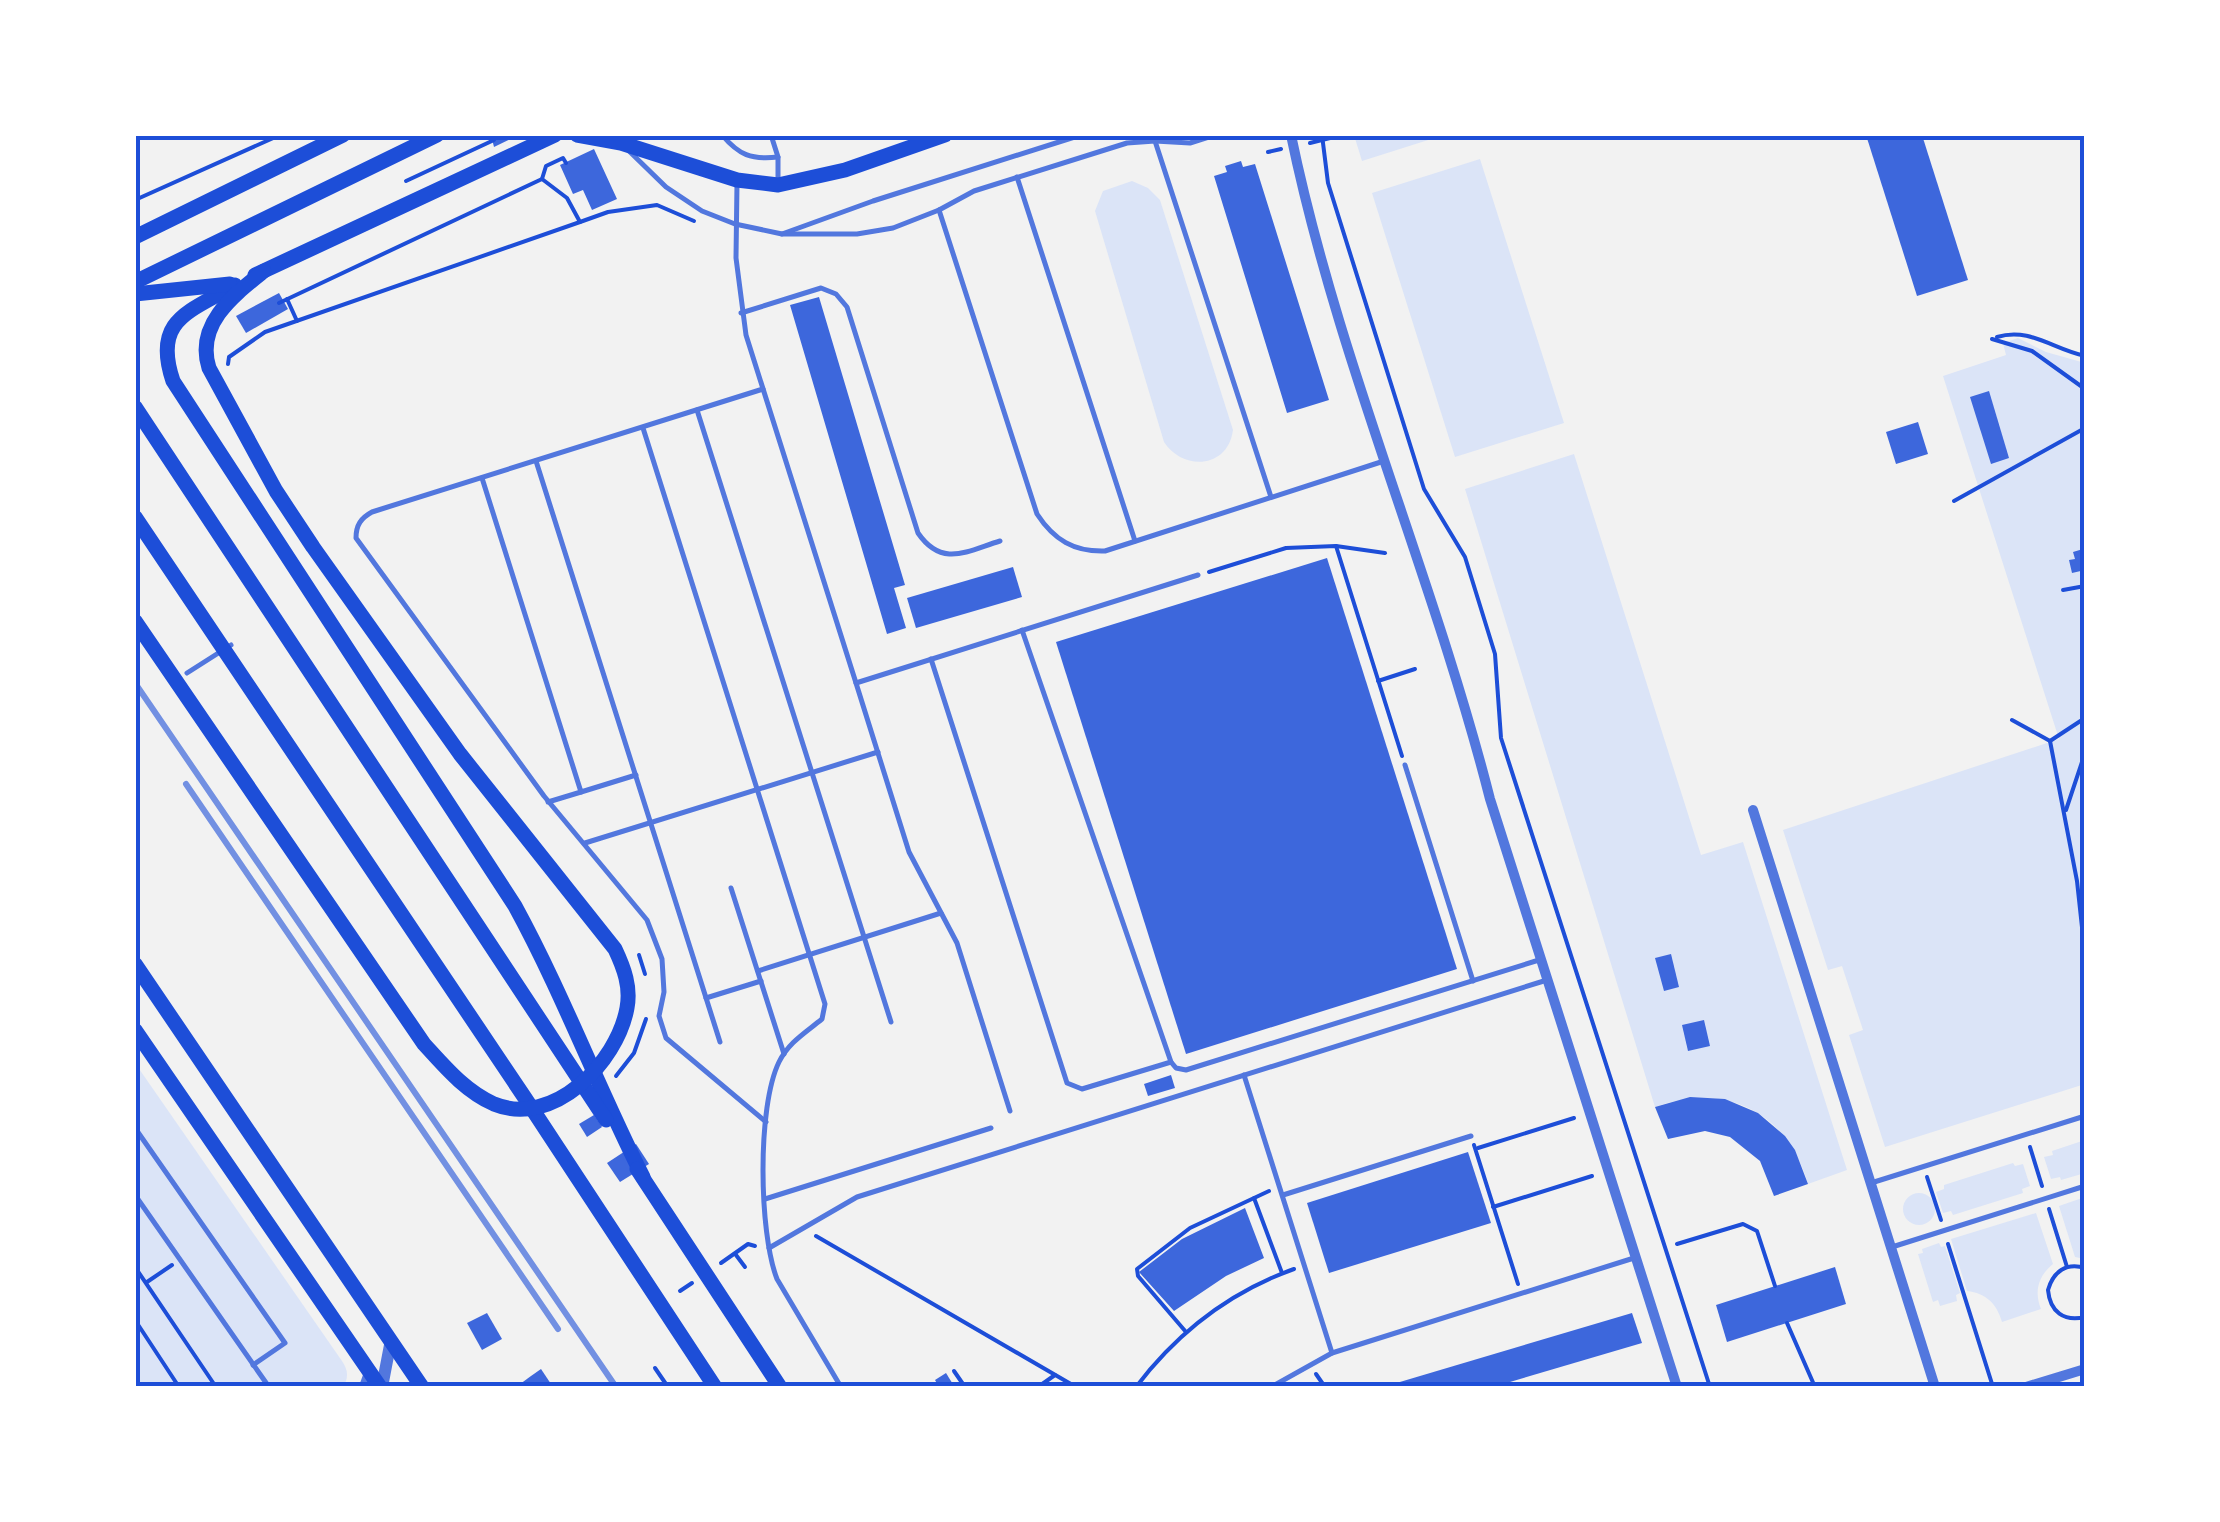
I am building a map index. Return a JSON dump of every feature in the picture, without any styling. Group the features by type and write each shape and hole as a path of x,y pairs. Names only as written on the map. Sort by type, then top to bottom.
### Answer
{"main road":[{"path":"135,237 343,135"},
{"path":"135,282 438,135"},
{"path":"555,135 239,283 178,318 167,338 165,358 173,381 515,906 643,1177"},
{"path":"577,135 621,143 737,180 778,185 845,170 945,135"},
{"path":"135,621 424,1044 461,1084 495,1104 527,1110 559,1100 581,1083 618,1036 627,1008 628,984 615,949 460,754 313,547 276,491 209,368 204,352 212,325 226,302 264,271"},
{"path":"135,294 239,283"},
{"path":"135,408 780,1387"},
{"path":"135,517 526,1098 714,1387"},
{"path":"135,964 422,1387"},
{"path":"135,1030 367,1380 381,1387"}],"street":[{"path":"1291,135 1304,196 1384,461 1469,718 1490,799 1677,1387"},
{"path":"1754,810 1935,1387"},
{"path":"381,1387 391,1340"},
{"path":"2026,1387 2085,1368"}],"lane":[{"path":"722,135 736,152 756,160 778,157"},
{"path":"770,135 778,157 778,185"},
{"path":"782,234 873,200 1081,135"},
{"path":"621,143 666,187 702,211 735,224 782,234 867,233 894,228 974,192 1126,143 1190,143 1216,135"},
{"path":"1156,141 1271,497"},
{"path":"1018,177 1136,541"},
{"path":"737,180 735,224 741,313 763,390 910,852 957,944 1010,1111"},
{"path":"939,210 1037,514 1046,528 1072,547 1105,550 1384,461"},
{"path":"741,313 821,288 836,294 846,307 918,532 926,544 945,554 955,555 1000,541"},
{"path":"763,390 372,512 360,521 356,538 548,802 647,920 664,973 659,1016 666,1038 766,1122"},
{"path":"697,410 891,1022"},
{"path":"643,427 810,954 825,1013 792,1041 770,1087 764,1199 777,1279 841,1387"},
{"path":"536,460 720,1042"},
{"path":"482,478 582,792"},
{"path":"856,683 1198,575"},
{"path":"1022,630 1176,1068 1186,1070 1542,959"},
{"path":"187,673 231,645"},
{"path":"931,659 1067,1084 1082,1090 1171,1062"},
{"path":"585,843 878,752"},
{"path":"1405,765 1473,981"},
{"path":"548,802 636,775"},
{"path":"731,888 784,1054"},
{"path":"758,970 941,913"},
{"path":"769,1248 857,1197 1547,980"},
{"path":"706,998 761,981"},
{"path":"1244,1075 1332,1353"},
{"path":"1871,1184 2085,1116"},
{"path":"135,1128 285,1343 254,1365"},
{"path":"764,1199 991,1128"},
{"path":"1281,1192 1471,1136"},
{"path":"1891,1247 2085,1186"},
{"path":"135,1195 269,1387"},
{"path":"1271,1387 1332,1353 1637,1257"}],"path":[{"path":"135,200 280,135"},
{"path":"1322,135 1328,183 1424,489 1465,557 1494,654 1501,738 1710,1387"},
{"path":"406,182 494,140"},
{"path":"279,303 542,179 546,166 563,158 566,164"},
{"path":"542,179 567,198 580,222"},
{"path":"604,204 608,212"},
{"path":"228,357 265,332 608,212 657,205 692,222 702,211"},
{"path":"286,298 297,320"},
{"path":"2085,356 2024,333 1992,338 2032,351 2085,389"},
{"path":"1954,501 2085,428"},
{"path":"1336,546 1405,765"},
{"path":"1198,575 1286,548 1336,546 1385,554"},
{"path":"2064,590 2085,586"},
{"path":"1378,681 1415,670"},
{"path":"2050,741 2085,718"},
{"path":"2012,720 2050,741 2085,955"},
{"path":"2065,815 2085,753"},
{"path":"1475,1149 1574,1118"},
{"path":"1471,1136 1521,1293"},
{"path":"1924,1167 1993,1387"},
{"path":"1493,1207 1592,1176"},
{"path":"1186,1332 1138,1276 1137,1268 1190,1228 1254,1197 1281,1192"},
{"path":"1254,1197 1282,1273"},
{"path":"1677,1244 1750,1225 1757,1231 1775,1286"},
{"path":"802,1228 1076,1387"},
{"path":"721,1263 748,1244 769,1248"},
{"path":"735,1253 744,1267"},
{"path":"146,1282 180,1259"},
{"path":"1136,1387 1186,1332 1226,1302 1304,1265"},
{"path":"2085,1268 2067,1266 2058,1272 2048,1290 2049,1300 2062,1317 2085,1319"},
{"path":"135,1267 216,1387"},
{"path":"680,1291 694,1282"},
{"path":"135,1320 180,1387"},
{"path":"1787,1323 1814,1387"},
{"path":"656,1368 668,1387"},
{"path":"954,1371 965,1387"},
{"path":"1038,1387 1055,1375"}],"shaded area":[{"path":"1354,135 1444,135 1362,161"},
{"path":"1480,159 1564,423 1455,457 1372,193"},
{"path":"1132,181 1148,188 1160,200 1233,430 1223,452 1204,462 1183,458 1164,442 1095,211 1103,191"},
{"path":"2018,338 2046,352 2085,363 2085,1084 1885,1147 1849,1035 1863,1030 1842,966 1828,970 1783,830 2059,739 1943,376 2006,355 2003,343"},
{"path":"1574,454 1701,855 1743,842 1847,1170 1808,1184 1785,1138 1750,1109 1706,1098 1655,1107 1465,489"},
{"path":"135,1063 346,1367 343,1387 135,1387"},
{"path":"2085,1140 2085,1173 2051,1179 2044,1157"},
{"path":"2013,1163 2023,1164 2030,1186 2022,1189 2023,1193 1953,1215 1951,1211 1943,1213 1936,1192 1944,1189 1944,1185"},
{"path":"1919,1193 1930,1198 1935,1209 1930,1220 1919,1225 1908,1220 1903,1209 1908,1198"},
{"path":"2085,1197 2085,1259 2075,1257 2059,1206"},
{"path":"2036,1213 2053,1264 2039,1285 2041,1309 2002,1322 1990,1300 1967,1291 1951,1239"},
{"path":"1939,1243 1945,1246 1960,1293 1956,1295 1957,1301 1940,1306 1938,1300 1933,1302 1918,1254"}],"building":[{"path":"491,135 519,135 494,147"},
{"path":"1866,135 1922,135 1968,280 1917,296"},
{"path":"594,149 617,199 592,210 583,190 573,194 560,165"},
{"path":"1241,161 1243,167 1255,164 1329,400 1287,413 1214,176 1227,172 1225,166"},
{"path":"279,293 288,309 246,333 236,316"},
{"path":"819,297 905,585 894,588 906,628 887,634 790,305"},
{"path":"1989,391 2009,458 1991,464 1970,397"},
{"path":"1918,422 1928,454 1896,464 1886,432"},
{"path":"2083,549 2085,570 2072,573 2069,560 2075,559 2073,552"},
{"path":"1327,558 1457,969 1186,1054 1056,642"},
{"path":"1013,567 1022,597 916,628 907,598"},
{"path":"1671,954 1679,987 1664,991 1655,958"},
{"path":"1704,1020 1710,1046 1688,1051 1682,1025"},
{"path":"1171,1075 1175,1088 1148,1096 1144,1084"},
{"path":"1690,1097 1725,1099 1758,1113 1795,1150 1808,1184 1774,1196 1760,1161 1730,1137 1705,1131 1668,1139 1655,1107"},
{"path":"594,1115 602,1127 587,1137 579,1124"},
{"path":"636,1144 649,1164 620,1182 607,1163"},
{"path":"1468,1152 1491,1223 1329,1273 1307,1203"},
{"path":"1245,1208 1264,1258 1226,1276 1174,1311 1139,1272 1182,1239"},
{"path":"1835,1267 1846,1304 1727,1342 1716,1305"},
{"path":"487,1313 502,1339 482,1350 467,1323"},
{"path":"1632,1313 1642,1343 1493,1387 1383,1387"},
{"path":"541,1369 553,1387 516,1387 531,1376"},
{"path":"946,1373 954,1386 939,1387 935,1380"}],"railway":[{"path":"135,683 616,1387"},
{"path":"186,784 558,1329"}]}
